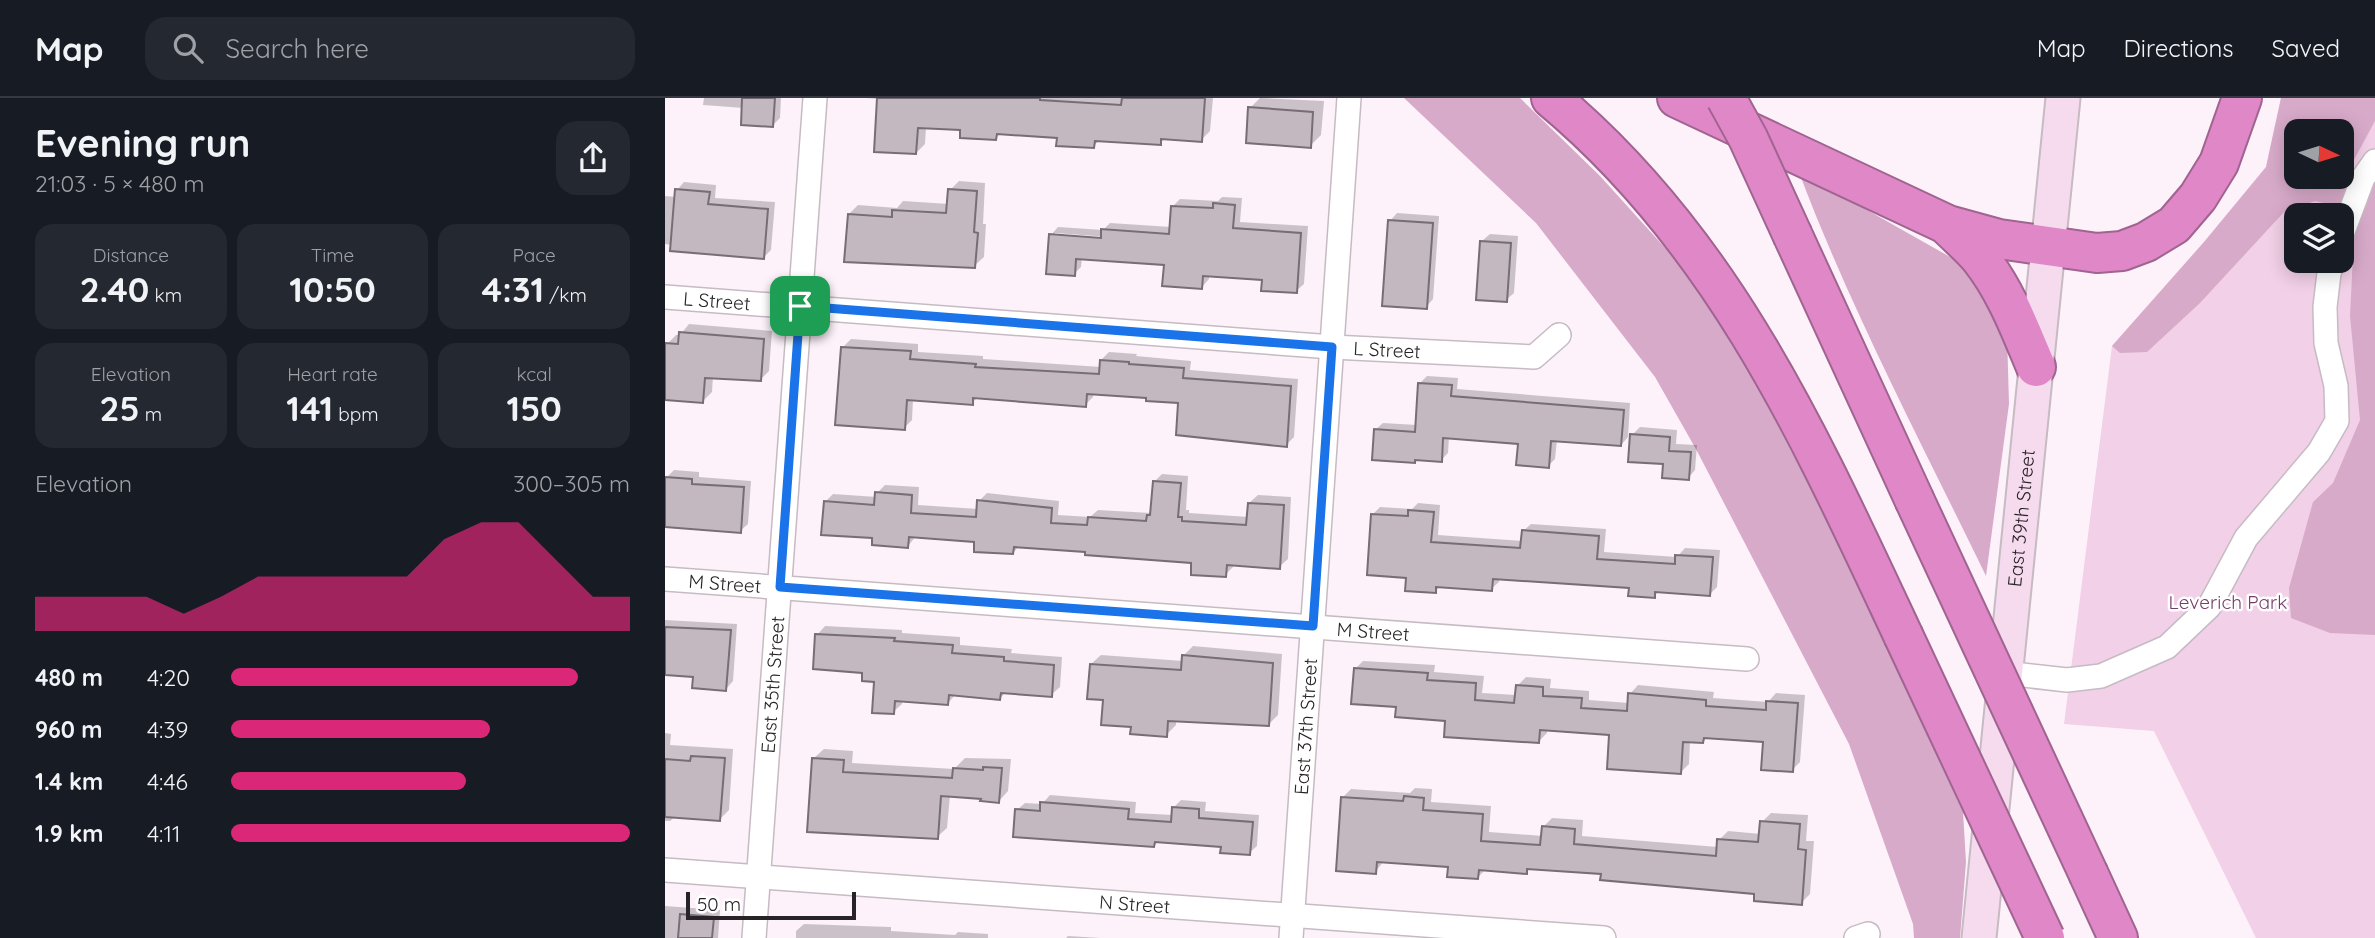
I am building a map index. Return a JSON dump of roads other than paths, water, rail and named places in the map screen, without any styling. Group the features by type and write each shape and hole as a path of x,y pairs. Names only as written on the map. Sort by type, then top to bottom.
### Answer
{"highway":[{"path":"1551,98 1625,168 1690,244 1735,307 1785,393 1829,477 2045,938"},
{"path":"1677,98 1948,225 1999,239 2097,253 2122,251 2146,242 2174,225 2198,197 2220,163 2242,98"},
{"path":"1726,98 1748,138 2118,938"},
{"path":"1948,225 1979,256 2011,305 2036,367"}],"main road":[{"name":"East 39th Street","path":"1979,938 2063,98"}],"street":[{"name":"East 35th Street","path":"754,938 815,98"},
{"name":"East 37th Street","path":"1292,927 1349,98"},
{"path":"2354,203 2363,178 2375,161"},
{"path":"2004,673 2067,680 2101,676 2167,647 2210,607 2246,538 2319,452 2337,421 2336,386 2326,343 2325,307 2329,273"},
{"name":"L Street","path":"665,297 1332,347 1534,357 1559,335"},
{"name":"M Street","path":"665,579 1747,659"},
{"name":"N Street","path":"665,870 759,876 1292,927 1604,938"}],"park label":[{"name":"Leverich Park","path":"2228,602"}]}
